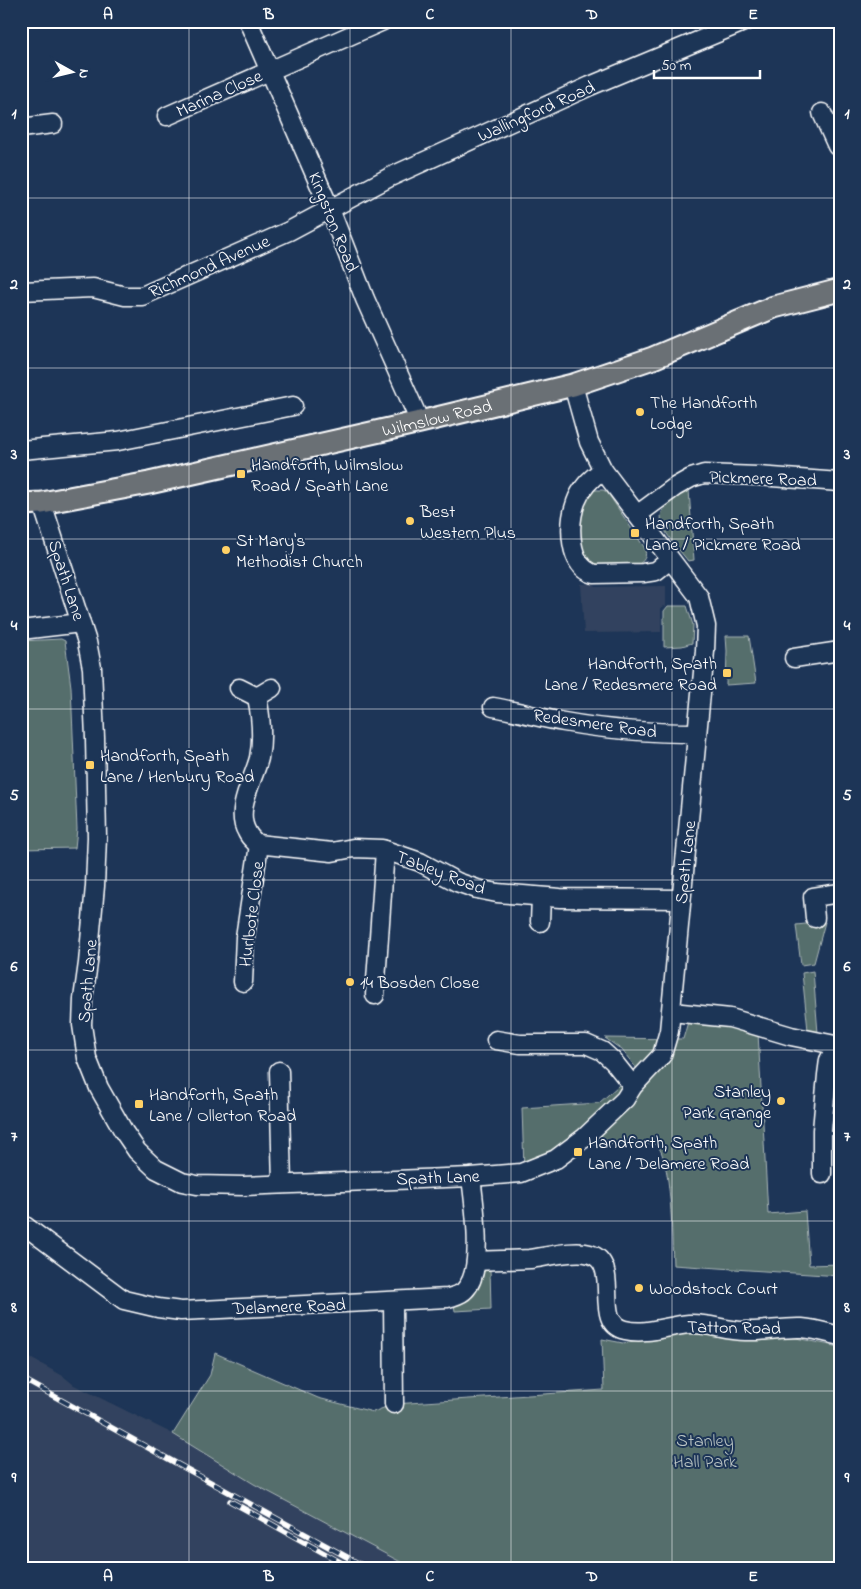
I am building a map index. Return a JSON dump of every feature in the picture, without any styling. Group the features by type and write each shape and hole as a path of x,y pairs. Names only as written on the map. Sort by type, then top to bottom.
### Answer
{"main road":[{"name":"Wilmslow Road","path":"31,503 149,483 420,422 572,385 653,358 774,307 840,290"}],"street":[{"name":"Kingston Road","path":"248,21 330,208 365,298 420,422"},
{"name":"Marina Close","path":"167,116 383,21"},
{"name":"Wallingford Road","path":"330,208 390,177 590,86 726,25 746,21"},
{"path":"822,113 837,146 840,148"},
{"path":"21,128 53,124"},
{"name":"Richmond Avenue","path":"21,291 93,288 125,296 142,296 289,231 330,208"},
{"name":"Spath Lane","path":"31,503 81,623 92,668 96,738 97,837 95,886 83,999 84,1046 99,1088 137,1151 156,1169 182,1182 197,1185 471,1177 521,1173 556,1159 584,1138 625,1099 633,1086 662,1055 672,1012 706,626 699,597 603,470 589,442 572,385"},
{"path":"21,450 118,441 293,406"},
{"path":"603,470 593,477 581,491 573,511 573,552 579,564 594,574 643,573 656,570 670,560"},
{"name":"Pickmere Road","path":"637,515 675,487 691,478 704,474 840,482"},
{"path":"21,630 81,623"},
{"path":"794,658 840,651"},
{"path":"239,688 264,692 259,758 244,802 243,819 246,832 259,845"},
{"name":"Redesmere Road","path":"493,707 565,722 614,729 648,733 697,733"},
{"name":"Tabley Road","path":"259,845 332,852 369,847 385,850 420,862 457,882 497,893 541,897 681,900"},
{"name":"Hurlbote Close","path":"243,982 246,937 259,845"},
{"path":"375,995 385,850"},
{"path":"815,918 813,897 840,893"},
{"path":"540,922 541,897"},
{"path":"672,1012 730,1018 791,1036 838,1046 829,1060 827,1075 822,1130 822,1174"},
{"path":"496,1040 520,1044 586,1044 602,1051 613,1061 633,1086"},
{"path":"280,1071 282,1184"},
{"name":"Delamere Road","path":"21,1223 124,1300 158,1308 180,1311 448,1298 458,1296 465,1290 475,1272 475,1216 471,1177"},
{"name":"Tatton Road","path":"476,1261 528,1259 576,1253 597,1257 603,1264 606,1274 609,1316 613,1324 622,1330 644,1332 689,1324 746,1331 802,1328 840,1336"},
{"path":"393,1302 394,1404"}],"shaded area":[{"path":"581,584 593,584 596,587 666,586 666,606 661,607 661,632 584,633"},
{"path":"21,1353 63,1376 74,1385 173,1434 254,1484 412,1568 21,1568"}],"green space":[{"path":"594,490 607,492 644,547 646,553 644,558 636,566 599,565 586,558 578,531 578,518 583,503"},
{"path":"689,490 694,560 688,561 669,537 662,523 661,516 668,504"},
{"path":"668,606 687,606 693,625 692,643 682,646 664,647 664,611"},
{"path":"726,636 749,636 756,683 726,685"},
{"path":"61,639 65,641 71,687 77,829 75,848 21,849 21,641"},
{"path":"825,922 814,963 801,965 796,925"},
{"path":"813,971 818,1033 808,1030 802,973"},
{"path":"690,1015 758,1033 768,1214 805,1211 809,1265 840,1264 840,1276 673,1265 668,1182 661,1152 656,1144 583,1143 524,1170 522,1108 599,1103 637,1069 622,1050 605,1038 683,1039"},
{"path":"482,1268 490,1268 491,1309 455,1311 454,1304 467,1299 475,1292"},
{"name":"Stanley Hall Park","path":"686,1332 796,1338 840,1347 840,1568 412,1568 254,1484 173,1434 210,1375 215,1353 318,1398 373,1412 394,1404 604,1390 602,1339 623,1343"}],"railway":[{"path":"21,1378 367,1568"},
{"path":"230,1501 351,1568"}],"place":[{"name":"The Handforth Lodge","path":"640,412"},
{"name":"Handforth, Wilmslow Road / Spath Lane","path":"241,474"},
{"name":"Best Western Plus","path":"410,521"},
{"name":"Handforth, Spath Lane / Pickmere Road","path":"635,533"},
{"name":"St Mary's Methodist Church","path":"226,550"},
{"name":"Handforth, Spath Lane / Redesmere Road","path":"727,673"},
{"name":"Handforth, Spath Lane / Henbury Road","path":"90,765"},
{"name":"14 Bosden Close","path":"350,982"},
{"name":"Stanley Park Grange","path":"781,1101"},
{"name":"Handforth, Spath Lane / Ollerton Road","path":"139,1104"},
{"name":"Handforth, Spath Lane / Delamere Road","path":"578,1152"},
{"name":"Woodstock Court","path":"639,1288"}]}
